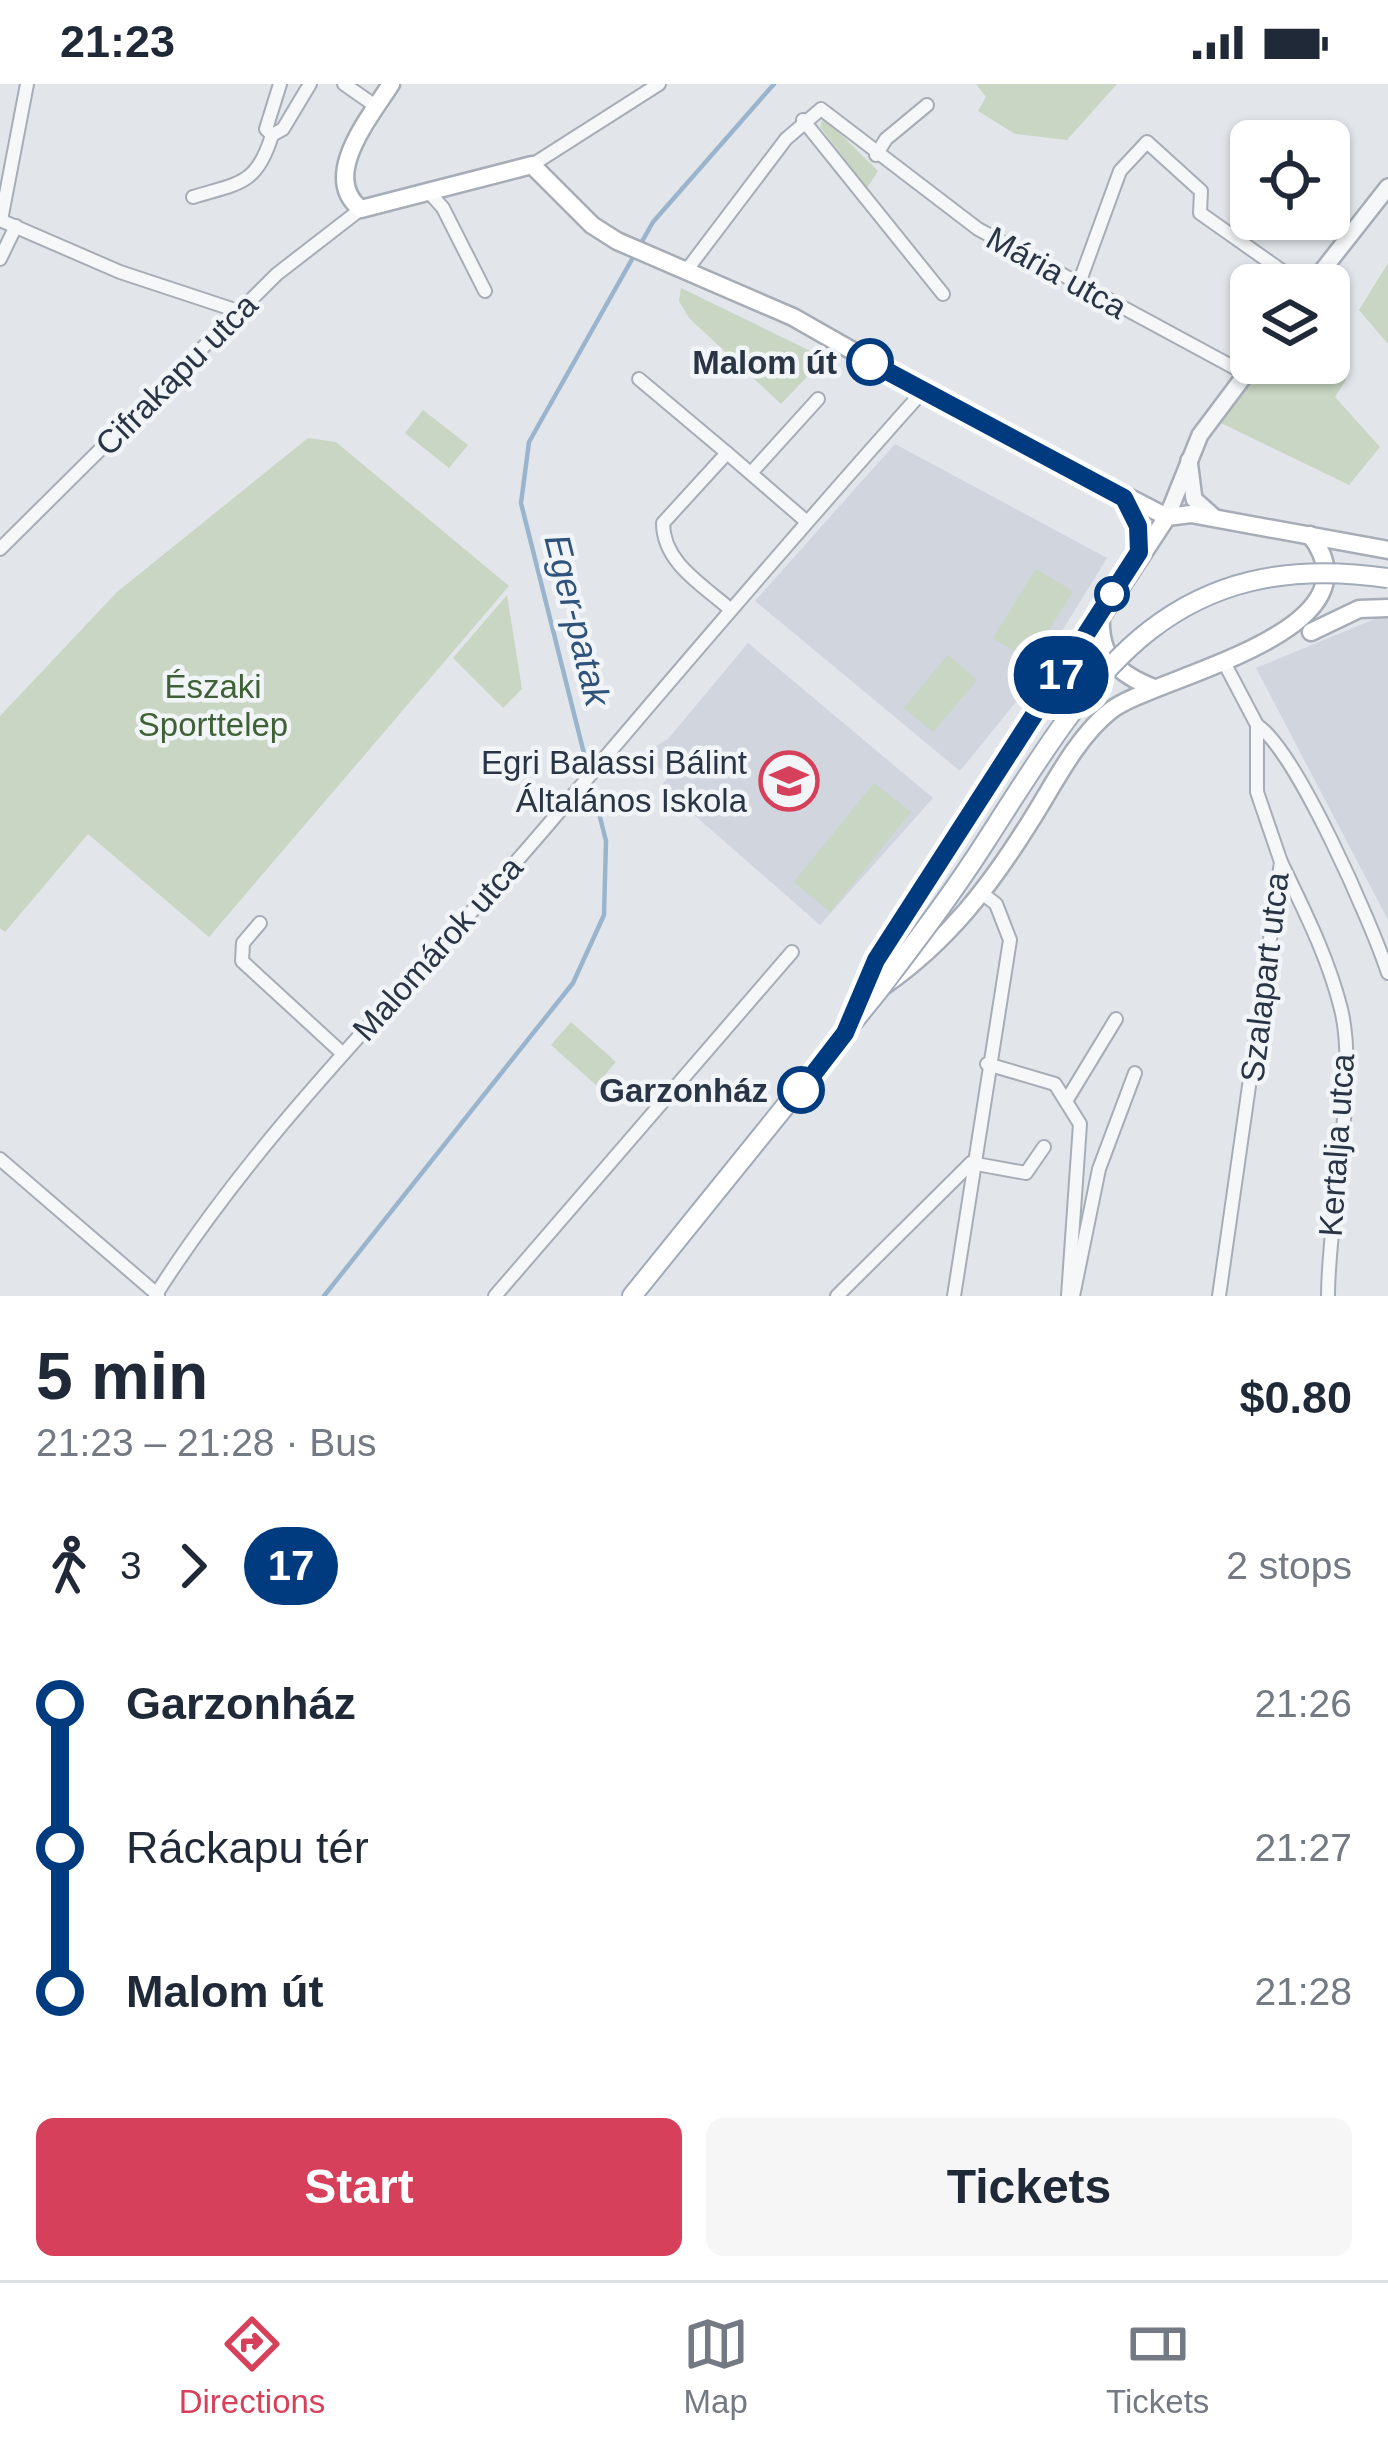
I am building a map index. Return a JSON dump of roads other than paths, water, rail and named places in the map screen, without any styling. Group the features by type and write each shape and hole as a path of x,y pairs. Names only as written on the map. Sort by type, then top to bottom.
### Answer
{"main road":[{"path":"391,84 347,158 348,192 362,209 532,165 592,225 617,242 793,317 922,391 1167,517"},
{"path":"1124,498 1138,526 1139,552"},
{"path":"845,1033 876,960 1139,552 1167,517 1181,513 1216,518 1388,550"},
{"path":"1288,642 1339,587 1336,566 1309,534"},
{"path":"632,1296 879,990 974,859 1056,728 1136,638 1219,590 1262,578 1309,572 1388,578"},
{"path":"1107,712 1154,688 1227,668 1359,609 1388,608"},
{"path":"1102,610 1105,654 1120,672 1154,688"},
{"path":"879,990 927,956 983,894 1066,764 1107,712 1120,672"}],"street":[{"path":"27,84 0,220 120,272 238,311"},
{"path":"272,135 266,129 267,113 280,84"},
{"path":"193,197 249,180 264,160 272,135 283,128 310,84"},
{"path":"344,84 377,107"},
{"path":"532,165 659,84"},
{"path":"877,155 886,139 927,105"},
{"name":"Mária utca","path":"803,120 821,110 979,229 1078,286 1230,359"},
{"path":"686,271 803,120 944,295"},
{"path":"1078,286 1120,171 1147,142 1201,191 1200,213 1276,264"},
{"path":"1324,264 1388,187"},
{"path":"428,190 443,208 484,291"},
{"name":"Cifrakapu utca","path":"0,549 238,311 362,209"},
{"path":"0,260 16,226"},
{"path":"639,380 807,522"},
{"path":"1167,517 1188,457 1239,384"},
{"name":"Malomárok utca","path":"157,1295 214,1207 342,1053 564,806 922,391"},
{"path":"751,473 818,399"},
{"path":"727,452 663,524 663,541 673,558 730,610"},
{"path":"1188,457 1194,500 1216,518"},
{"path":"1227,668 1258,725 1271,734 1304,790 1388,973"},
{"name":"Szalapart utca","path":"1219,1296 1281,862 1256,793 1258,725"},
{"name":"Kertalja utca","path":"1281,862 1312,928 1342,1012 1345,1055 1328,1296"},
{"path":"954,1296 974,1197 971,1163 1010,940 996,904 983,894"},
{"path":"260,923 243,943 242,961 342,1053"},
{"path":"495,1296 792,952"},
{"path":"1071,1102 1116,1018"},
{"path":"987,1064 1055,1084 1071,1102 1081,1142 1071,1296"},
{"path":"1071,1296 1099,1169 1135,1073"},
{"path":"971,1163 1026,1172 1045,1147"},
{"path":"0,1159 157,1295"},
{"path":"837,1296 971,1163"}],"waterway":[{"name":"Eger-patak","path":"324,1296 573,983 604,915 606,841 521,503 529,442 653,222 774,84"}],"place":[{"name":"Malom út","path":"870,362"},
{"name":"Egri Balassi Bálint Általános Iskola","path":"789,781"},
{"name":"Garzonház","path":"801,1090"}],"park label":[{"name":"Északi Sporttelep","path":"213,705"}]}
